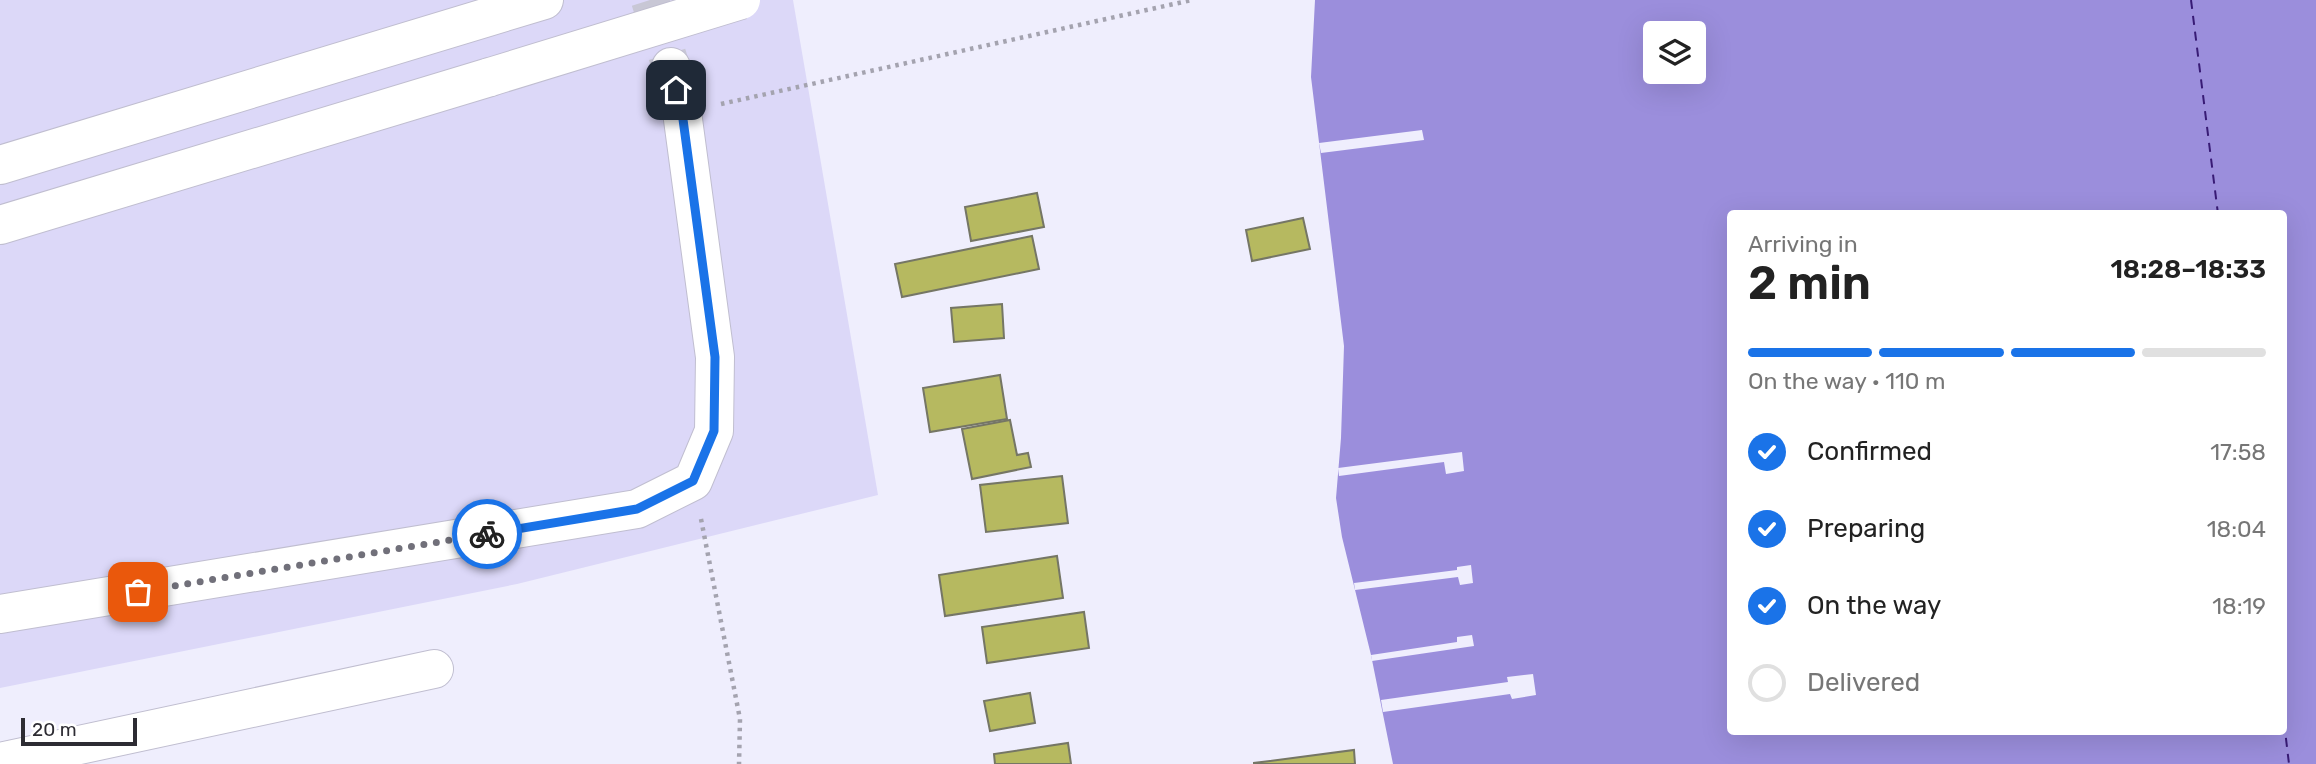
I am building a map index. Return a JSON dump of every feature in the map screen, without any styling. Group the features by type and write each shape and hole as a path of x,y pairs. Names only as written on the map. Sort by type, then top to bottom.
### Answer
{"main road":[{"path":"0,165 544,0"},
{"path":"0,225 741,0"},
{"path":"0,614 637,509 693,481 714,431 715,357 682,112 671,67"},
{"path":"0,762 433,668"}],"path":[{"path":"682,112 1192,0"},
{"path":"693,481 740,719 738,764"}],"shaded area":[{"path":"0,0 793,0 878,495 517,584 0,688"},
{"path":"1315,0 2316,0 2316,764 1393,764 1371,655 1342,537 1336,498 1344,346 1311,77"}],"pier":[{"path":"1422,130 1424,140 1321,153 1319,143"},
{"path":"1462,452 1464,471 1446,474 1444,462 1339,476 1338,468"},
{"path":"1471,565 1473,583 1460,585 1458,577 1355,590 1354,583 1457,570 1457,567"},
{"path":"1472,635 1474,646 1372,661 1371,655 1457,642 1457,637"},
{"path":"1533,674 1536,695 1512,699 1510,694 1383,712 1381,700 1508,682 1507,677"}],"building":[{"path":"1037,193 1044,227 971,241 965,207"},
{"path":"1303,218 1310,249 1252,261 1246,230"},
{"path":"1032,236 1039,269 902,297 895,264"},
{"path":"1002,304 1004,338 954,342 951,308"},
{"path":"1000,375 1007,419 930,432 923,388"},
{"path":"1010,420 1017,455 1028,453 1031,467 972,479 962,429"},
{"path":"1062,476 1068,523 986,532 980,485"},
{"path":"1057,556 1063,598 945,616 939,575"},
{"path":"1084,612 1089,648 987,663 982,627"},
{"path":"1030,693 1035,723 990,731 984,701"},
{"path":"1068,743 1071,764 995,764 994,754"},
{"path":"1354,750 1355,764 1254,764 1254,763"}],"ferry route":[{"path":"2191,0 2217,210"},
{"path":"2286,735 2289,764"}],"tunnel":[{"path":"650,0 671,67"}],"way so far":[{"path":"138,592 487,534"}],"route":[{"path":"487,534 637,509 693,481 714,431 715,357 682,112 676,90"}]}
